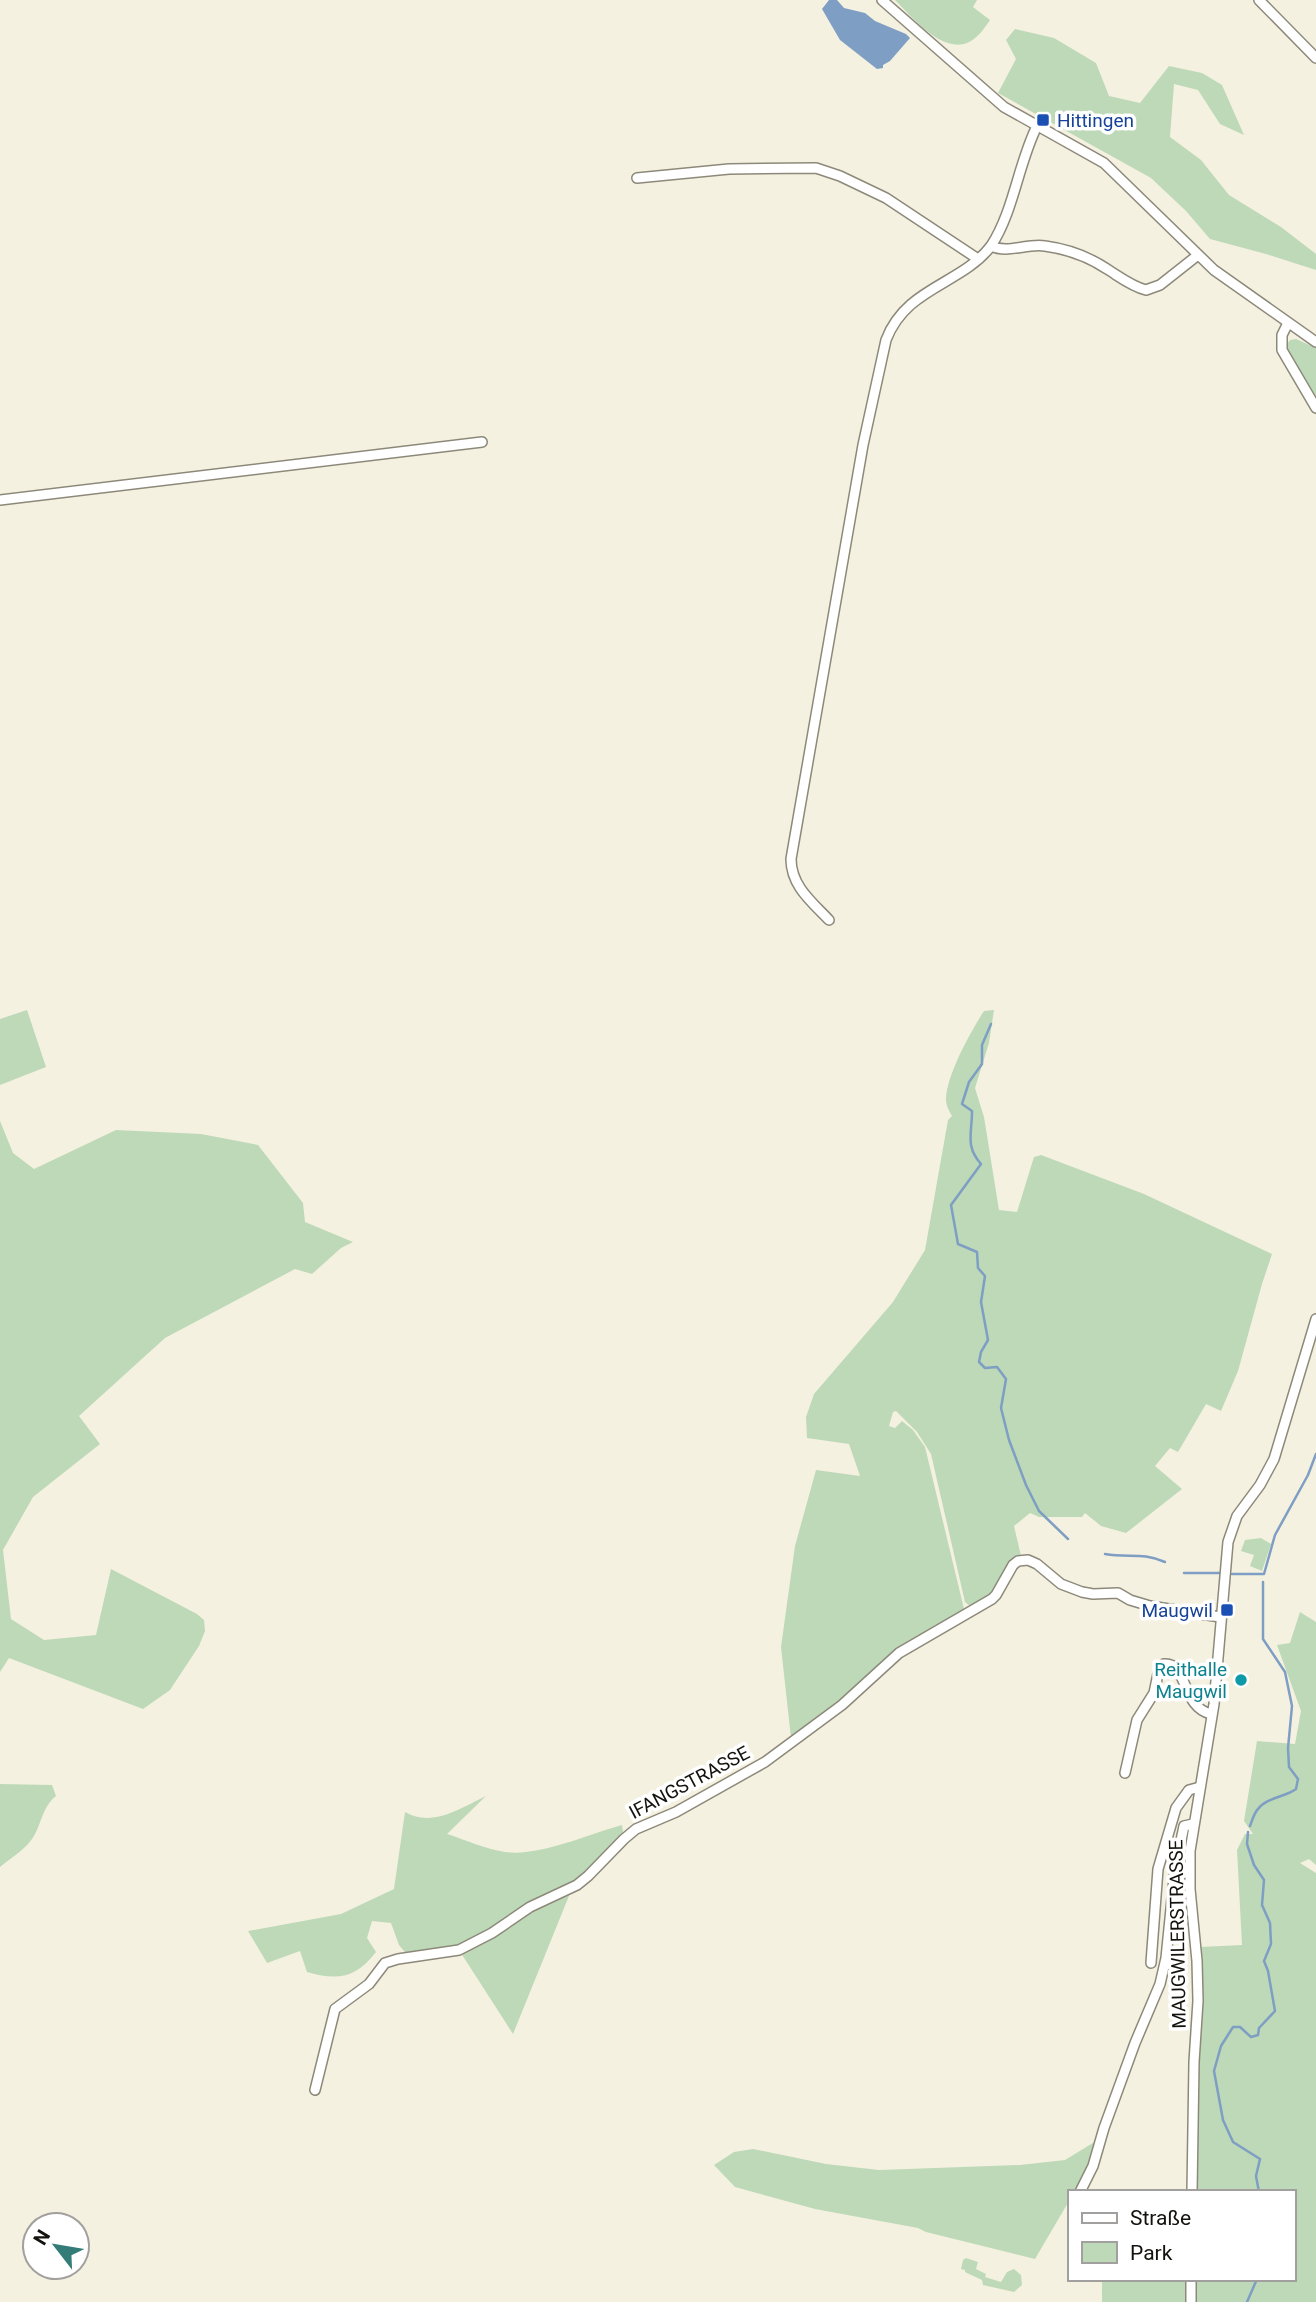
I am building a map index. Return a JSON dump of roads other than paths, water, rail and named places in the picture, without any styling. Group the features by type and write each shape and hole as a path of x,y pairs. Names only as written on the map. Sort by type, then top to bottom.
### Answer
{"street":[{"path":"881,0 992,98 1104,163 1214,270 1316,342"},
{"path":"1259,0 1316,58"},
{"path":"829,920 798,886 793,876 791,859 863,445 886,340 893,325 907,308 978,259 990,246 1003,222 1027,145 1037,126"},
{"path":"637,178 729,169 816,168 886,198 978,259"},
{"path":"990,246 1004,250 1037,245 1063,250 1093,261 1146,290 1160,285 1198,255"},
{"path":"1288,323 1282,335 1282,349 1316,408"},
{"path":"0,500 482,442"},
{"name":"MAUGWILERSTRASSE","path":"1192,2190 1198,2001 1189,1871 1193,1824 1220,1642 1228,1542 1237,1516 1270,1467 1316,1319"},
{"name":"IFANGSTRASSE","path":"315,2090 335,2009 369,1984 385,1963 398,1958 459,1950 492,1933 530,1907 577,1885 636,1829 676,1812 765,1762 842,1705 899,1653 992,1599 1009,1570 1018,1561 1028,1559 1055,1580 1082,1592 1118,1593 1150,1606 1220,1617"},
{"path":"1125,1773 1137,1720 1154,1693 1158,1674 1164,1664 1177,1668 1194,1704 1201,1711 1211,1714"},
{"path":"1151,1963 1157,1875 1162,1853 1179,1801 1189,1790 1200,1787"},
{"path":"1081,2190 1093,2166 1135,2043 1160,1984 1166,1958 1181,1836 1184,1826 1193,1824"},
{"path":"1191,2281 1191,2302"}],"water":[{"path":"829,0 837,0 844,8 865,13 875,21 910,38 883,68 877,69 840,40 822,9"}],"waterway":[{"path":"991,1024 982,1045 982,1064 969,1082 962,1104 972,1111 971,1145 981,1164 951,1205 958,1244 977,1252 978,1268 985,1276 981,1302 988,1340 979,1362 985,1368 997,1367 1006,1379 1001,1408 1009,1440 1026,1485 1039,1511 1068,1539"},
{"path":"1232,1574 1264,1574 1275,1535 1308,1475 1316,1454"},
{"path":"1105,1554 1142,1556 1165,1562"},
{"path":"1184,1573 1221,1573"},
{"path":"1250,1826 1261,1805 1296,1789 1298,1779 1289,1767 1292,1706 1285,1672 1263,1639 1263,1582"},
{"path":"1248,1832 1247,1844 1254,1865 1264,1880 1262,1905 1270,1923 1271,1944 1264,1961 1275,2011 1259,2028 1258,2035 1251,2037 1240,2027 1233,2027 1221,2046 1214,2071 1223,2120 1233,2142 1260,2159 1256,2176 1259,2190"},
{"path":"1247,2302 1256,2281"}],"place":[{"name":"Hittingen","path":"1043,120"},
{"name":"Maugwil","path":"1227,1610"},
{"name":"Reithalle Maugwil","path":"1241,1680"}]}
